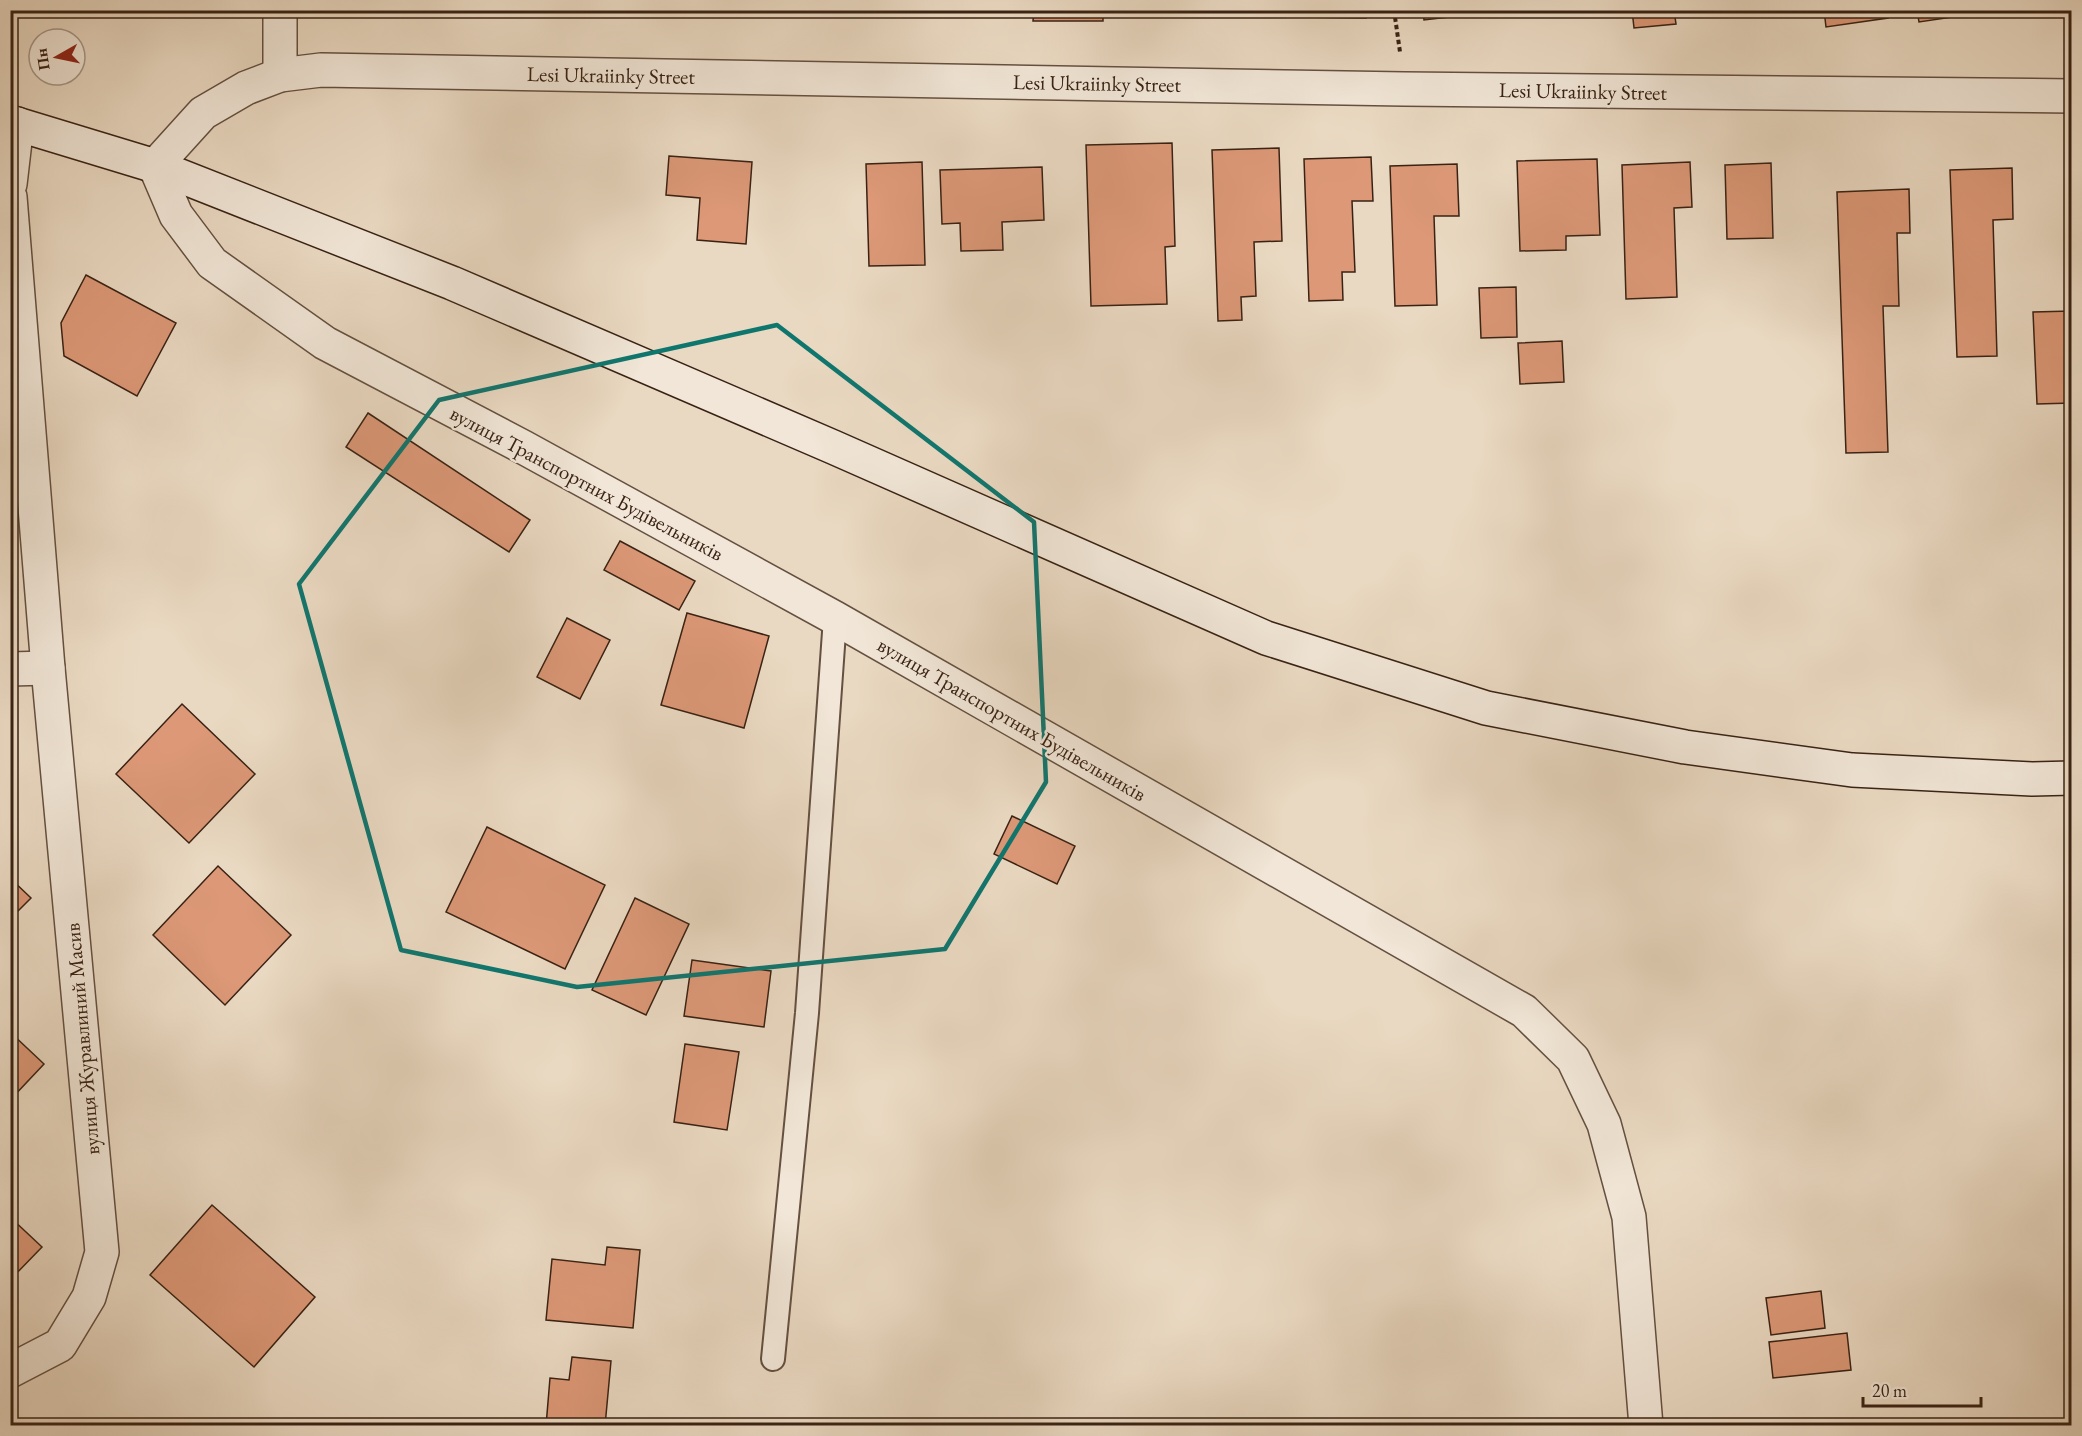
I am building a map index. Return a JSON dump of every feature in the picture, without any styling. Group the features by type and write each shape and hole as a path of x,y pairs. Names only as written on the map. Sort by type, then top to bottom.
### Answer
{"street":[{"path":"280,10 280,75"},
{"name":"Lesi Ukraiinky Street","path":"155,166 203,113 246,88 280,75 321,70 1404,89 2072,96"},
{"path":"10,184 14,123 155,166 452,283 1266,638 1486,708 1685,747 1852,770 2032,779 2072,778"},
{"name":"вулиця Транспортних Будівельників","path":"155,166 176,215 212,263 325,343 523,447 835,618 1524,1011 1573,1059 1604,1124 1629,1217 1646,1425"},
{"name":"вулиця Журавлиний Масив","path":"10,197 48,668 102,1252 89,1297 60,1345 10,1371"},
{"path":"10,669 48,668"}],"lane":[{"path":"773,1359 807,1013 835,618"}],"highlighted area":[{"path":"777,325 1034,522 1046,782 945,949 577,987 401,950 299,584 439,400"}],"building":[{"path":"868,10 917,10 917,11 868,16"},
{"path":"1034,10 1103,10 1103,21 1033,21"},
{"path":"1171,10 1233,10 1233,17 1171,17"},
{"path":"1299,10 1366,10 1366,18 1299,17"},
{"path":"1423,10 1492,10 1492,12 1424,20"},
{"path":"1632,10 1674,10 1676,24 1634,28"},
{"path":"1824,10 1887,10 1888,18 1826,27"},
{"path":"1917,10 1986,10 1987,12 1919,22"},
{"path":"1172,143 1175,246 1165,247 1167,304 1091,306 1086,145"},
{"path":"1279,148 1282,241 1254,242 1256,296 1241,297 1242,320 1218,321 1212,150"},
{"path":"669,156 752,162 746,244 697,240 700,198 666,195"},
{"path":"1371,157 1373,201 1352,201 1355,272 1342,272 1343,300 1309,301 1304,159"},
{"path":"1597,159 1600,235 1566,236 1566,250 1520,251 1517,161"},
{"path":"922,162 925,265 869,266 866,164"},
{"path":"1690,162 1692,207 1674,208 1677,297 1626,299 1622,165"},
{"path":"1771,163 1773,238 1727,239 1725,165"},
{"path":"1457,164 1459,216 1434,216 1437,305 1395,306 1390,166"},
{"path":"1042,167 1044,220 1002,222 1003,250 961,251 960,223 942,224 940,170"},
{"path":"2012,168 2013,219 1993,220 1997,356 1957,357 1950,170"},
{"path":"1909,189 1910,233 1897,233 1899,306 1883,306 1888,452 1846,453 1837,192"},
{"path":"86,275 176,323 137,396 64,356 61,323"},
{"path":"1516,287 1517,337 1481,338 1479,288"},
{"path":"2072,311 2072,403 2037,404 2033,312"},
{"path":"1562,341 1564,382 1520,384 1518,343"},
{"path":"368,413 530,520 509,552 346,447"},
{"path":"620,541 695,581 679,610 604,570"},
{"path":"687,613 769,636 744,728 661,705"},
{"path":"567,618 610,640 580,699 537,677"},
{"path":"182,704 255,774 189,843 116,774"},
{"path":"1012,816 1075,846 1057,884 994,854"},
{"path":"487,827 605,885 565,969 446,912"},
{"path":"218,866 291,935 225,1005 153,935"},
{"path":"10,878 31,898 10,919"},
{"path":"635,898 689,924 646,1015 592,990"},
{"path":"692,960 771,971 764,1027 684,1016"},
{"path":"10,1032 44,1064 10,1100"},
{"path":"685,1044 739,1052 727,1130 674,1122"},
{"path":"212,1205 315,1297 254,1367 150,1275"},
{"path":"10,1217 42,1247 10,1280"},
{"path":"607,1247 640,1250 633,1328 546,1320 552,1259 605,1265"},
{"path":"1821,1291 1825,1328 1771,1335 1766,1298"},
{"path":"1847,1333 1851,1370 1773,1378 1769,1342"},
{"path":"572,1357 611,1361 605,1426 546,1426 550,1378 569,1380"}]}
